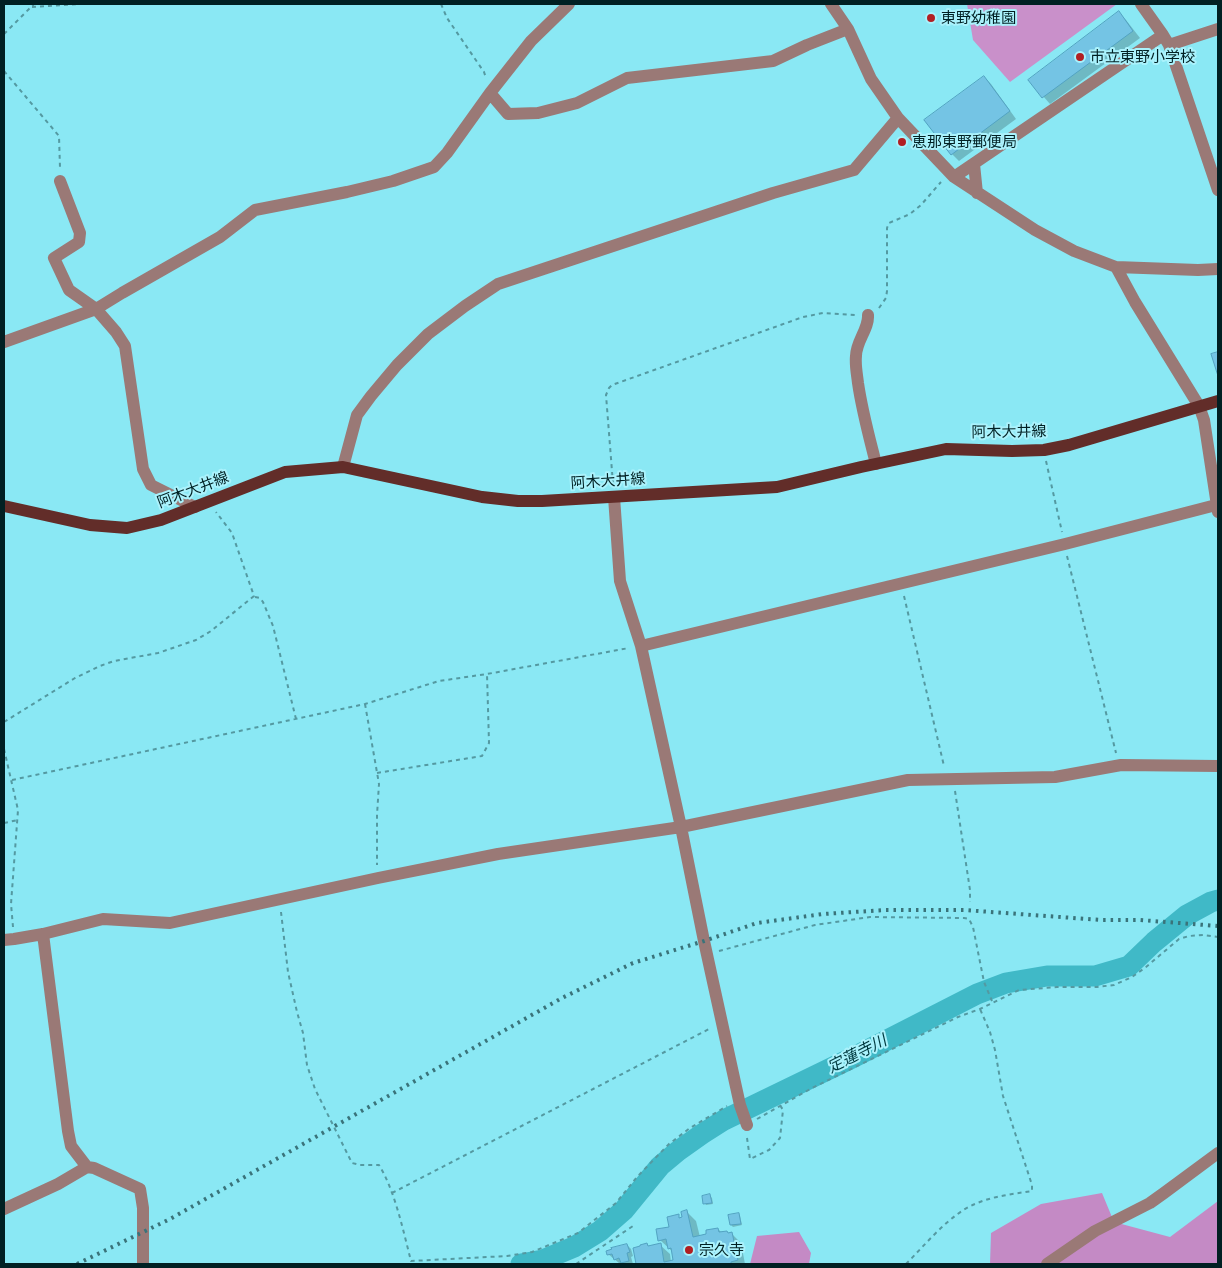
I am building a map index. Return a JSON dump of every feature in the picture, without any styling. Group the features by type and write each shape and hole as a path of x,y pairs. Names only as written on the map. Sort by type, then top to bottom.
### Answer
{"main road":[{"name":"阿木大井線","path":"4,506 90,525 126,528 161,520 285,472 343,466 496,499 518,501 614,497 777,486 946,449 1044,450 1218,401"}],"street":[{"path":"4,342 96,310 220,237 256,210 393,181 434,167 447,153 490,93 531,41 569,4"},
{"path":"831,4 848,29 871,79 898,118 952,175 1035,230 1074,251 1116,267 1218,269"},
{"path":"1141,4 1166,40 1218,190"},
{"path":"490,93 508,114 538,113 577,103 627,78 773,61 848,29"},
{"path":"952,175 974,164 1166,40 1218,29"},
{"path":"343,466 357,415 392,371 428,334 498,284 773,193 854,170 898,118"},
{"path":"974,164 977,192"},
{"path":"60,182 80,233 79,242 54,258 69,290 96,310 116,332 124,346 143,469 151,485 195,507"},
{"path":"641,646 1217,509 1204,420 1200,406 1135,302 1116,267"},
{"path":"868,315 868,320 858,345 856,365 861,408 876,464"},
{"path":"614,497 620,581 641,646 739,1102 747,1125"},
{"path":"9,940 43,934 102,919 170,923 379,877 498,854 681,826 908,780 1055,777 1119,765 1218,766"},
{"path":"43,934 68,1131 71,1146 87,1168"},
{"path":"1047,1264 1095,1230 1150,1203 1218,1153"},
{"path":"4,1209 58,1184 87,1168 94,1168 140,1190 144,1208 143,1264"}],"path":[{"path":"4,34 34,4"},
{"path":"32,7 82,4"},
{"path":"441,4 447,18 484,72 490,93"},
{"path":"4,71 59,136 60,182"},
{"path":"614,497 606,395 612,385 803,317 822,313 868,315 878,309 886,298 887,291 887,228 889,223 910,214 952,175"},
{"path":"1044,450 1119,765"},
{"path":"208,502 232,533 254,596"},
{"path":"901,584 950,779 970,890 970,902"},
{"path":"254,596 260,598 263,602 273,626 296,720"},
{"path":"4,722 74,678 100,666 114,661 158,653 196,640 211,631 254,596"},
{"path":"12,780 241,730 296,720 365,704 439,681 641,646"},
{"path":"377,773 482,756 489,744 487,674"},
{"path":"365,704 379,784 376,860 379,877"},
{"path":"4,749 18,810 9,940"},
{"path":"4,823 18,820"},
{"path":"280,900 288,972 303,1033 307,1065 315,1088 352,1162 360,1165 379,1165 384,1174 392,1194 412,1264"},
{"path":"707,954 815,925 870,917 964,918 969,919 973,927 984,982 993,1002"},
{"path":"780,1105 783,1110 780,1138 769,1150 750,1159 746,1133 747,1125 780,1105 812,1088 958,1017 980,1009 1019,990 1057,986 1097,987 1114,985 1132,977 1146,967 1178,939 1189,936 1218,936"},
{"path":"906,1264 954,1217 974,1204 1005,1195 1032,1191 1032,1185 1003,1096 990,1032 980,1009"},
{"path":"392,1194 722,1022"},
{"path":"411,1261 507,1256 532,1252 578,1233 616,1203 637,1177 670,1144 690,1128 739,1102"},
{"path":"576,1264 633,1226"}],"shaded area":[{"path":"967,4 1117,4 1010,82 973,40"},
{"path":"1102,1193 1114,1222 1170,1237 1218,1201 1218,1264 990,1264 991,1233 1041,1204"},
{"path":"799,1232 811,1253 809,1264 750,1264 757,1236"}],"building":[{"path":"1119,11 1133,31 1042,98 1028,80"},
{"path":"984,76 1010,111 951,155 924,120"},
{"path":"1218,352 1218,376 1211,354"},
{"path":"710,1194 712,1203 703,1204 702,1196"},
{"path":"687,1210 693,1237 706,1234 706,1230 718,1228 719,1232 732,1232 738,1260 731,1262 731,1264 636,1264 633,1248 647,1243 648,1246 661,1243 664,1262 673,1260 671,1248 668,1249 666,1239 658,1241 656,1229 669,1227 667,1217 679,1214 679,1218 682,1217 681,1212"},
{"path":"739,1213 741,1224 730,1225 728,1215"},
{"path":"627,1244 630,1252 627,1253 629,1261 621,1263 619,1258 614,1260 612,1254 607,1255 606,1251 611,1248"}],"waterway":[{"name":"定蓮寺川","path":"521,1264 543,1260 574,1247 600,1231 624,1210 660,1166 678,1151 724,1120 854,1057 977,994 1006,983 1047,976 1095,976 1129,966 1154,942 1187,915 1218,900"}],"railway":[{"path":"77,1264 170,1219 562,998 633,963 757,923 823,914 885,910 964,910 1218,926"}],"place":[{"name":"東野幼稚園","path":"931,18"},
{"name":"市立東野小学校","path":"1080,57"},
{"name":"恵那東野郵便局","path":"902,142"},
{"name":"宗久寺","path":"689,1250"}]}
